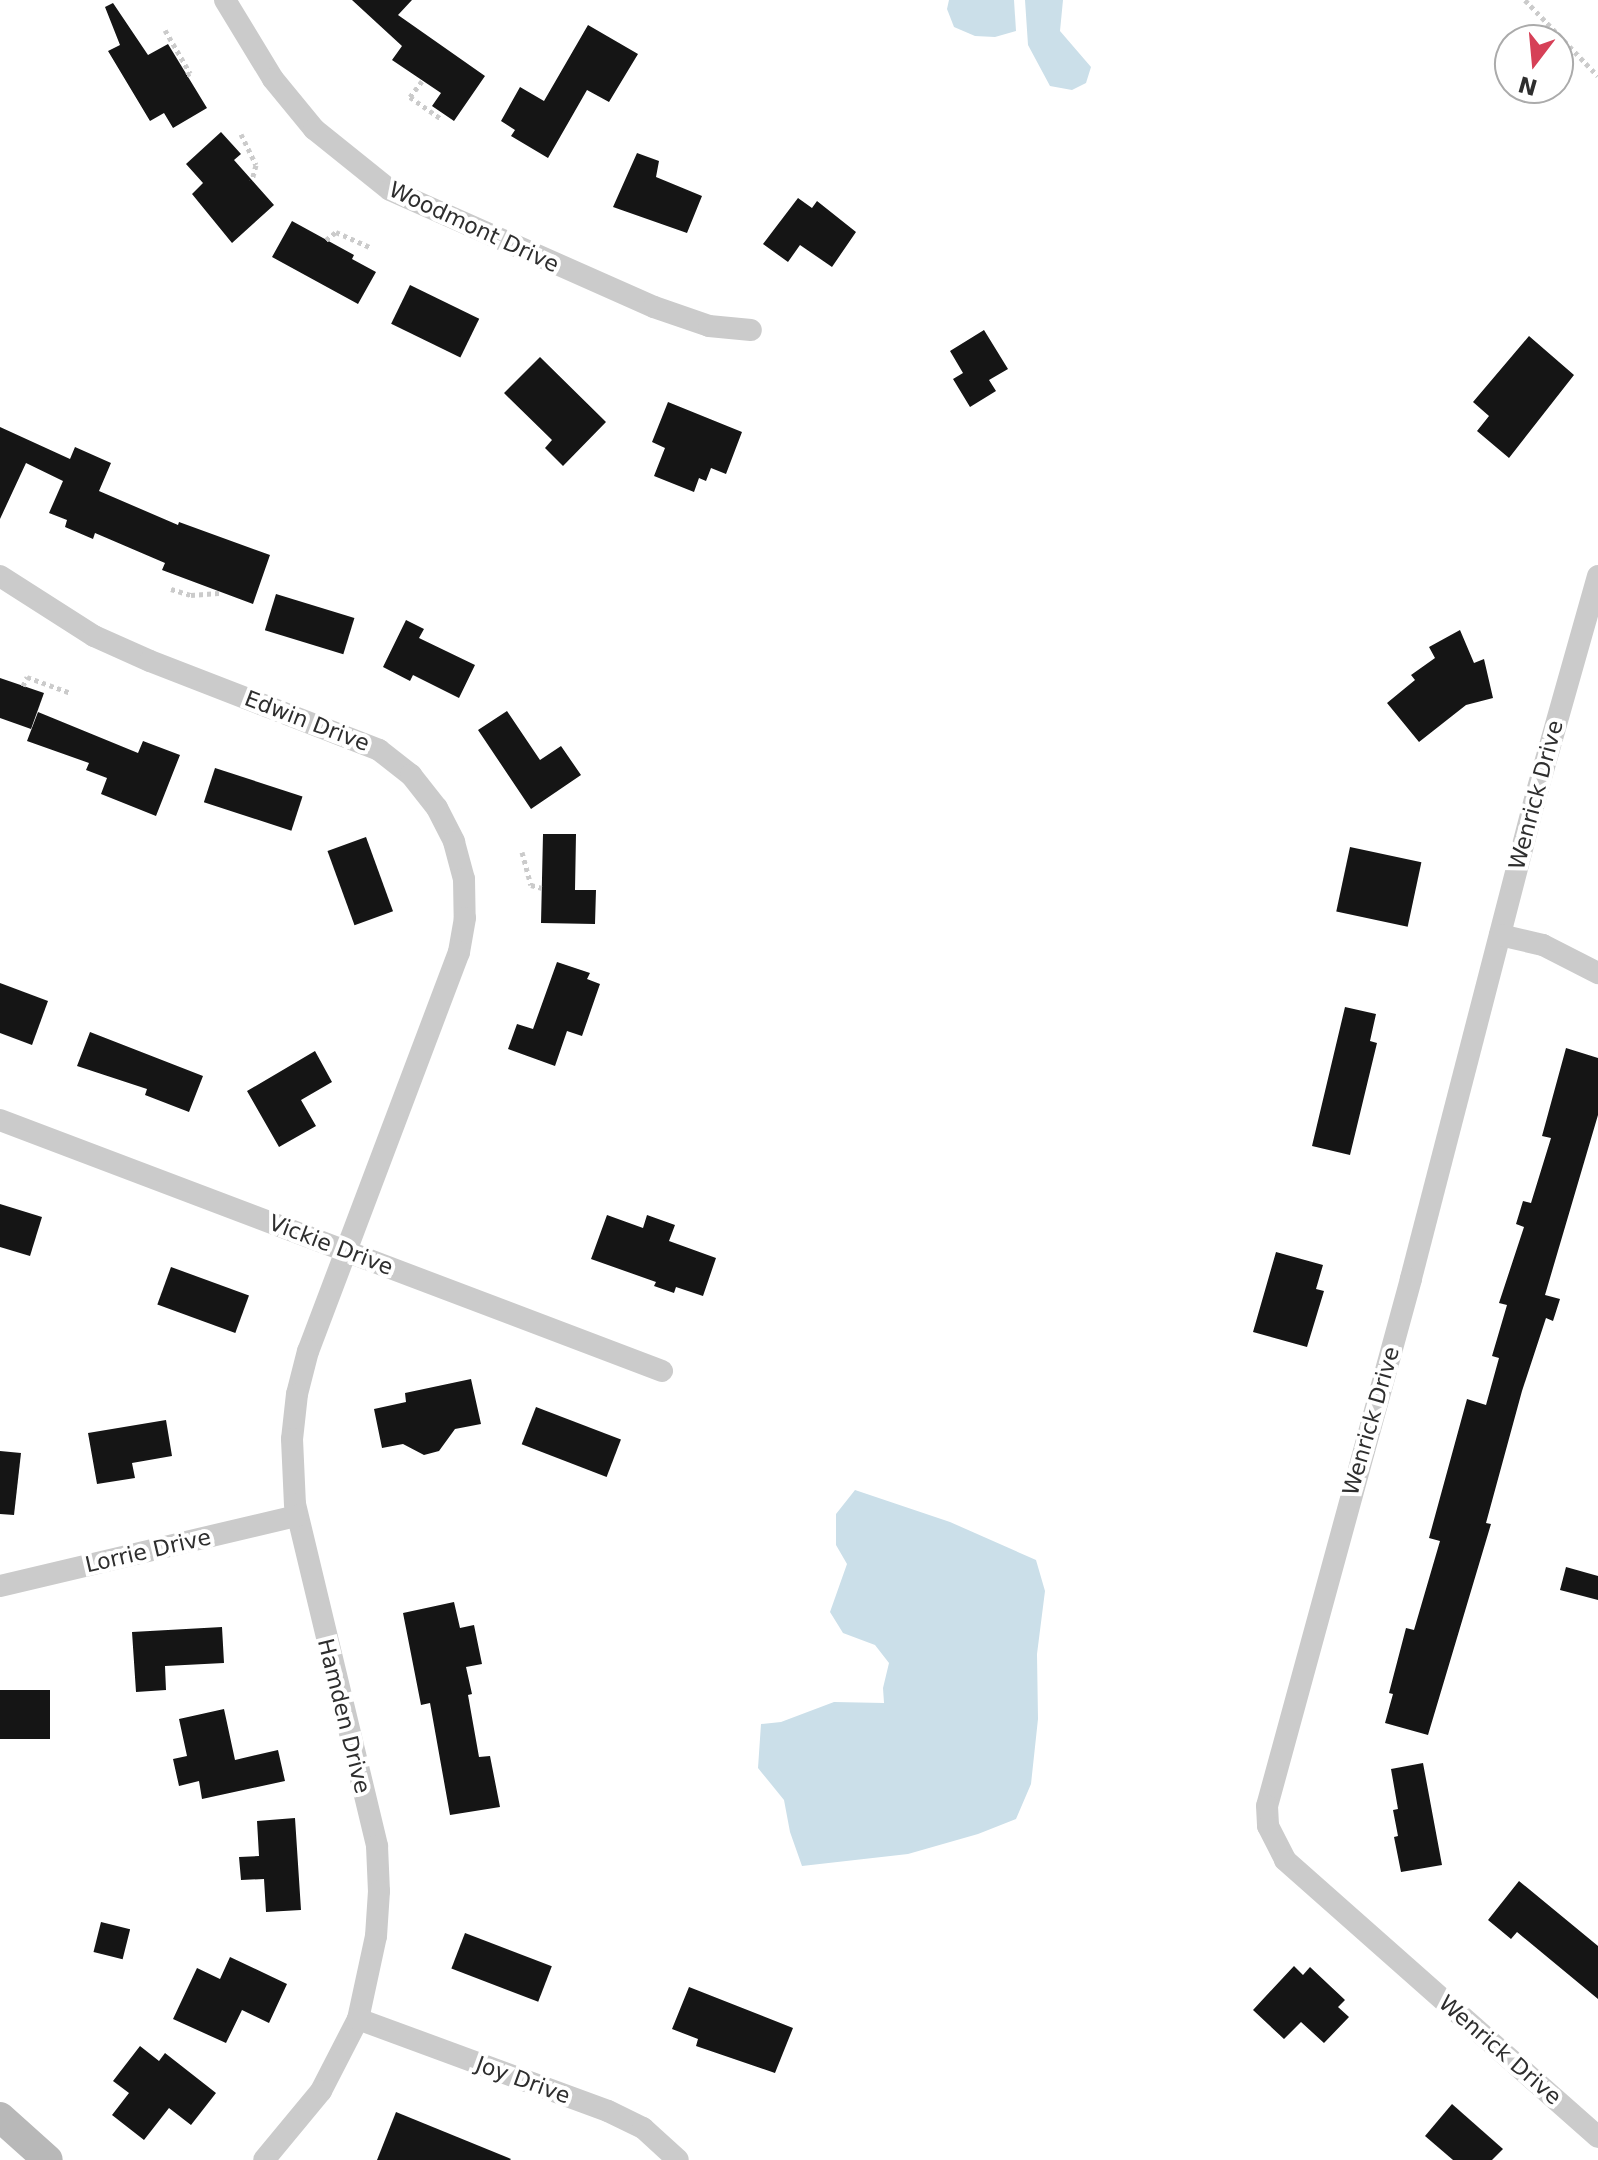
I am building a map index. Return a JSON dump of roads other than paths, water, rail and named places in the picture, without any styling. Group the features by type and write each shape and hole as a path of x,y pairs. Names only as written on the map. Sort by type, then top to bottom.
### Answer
{"main road":[{"path":"0,2117 48,2160"}],"street":[{"name":"Woodmont Drive","path":"225,0 273,79 314,129 390,190 654,307 709,326 751,330"},
{"name":"Edwin Drive","path":"0,576 94,636 150,661 362,740 411,775 437,808 454,842 464,879 465,918 459,952 346,1251"},
{"name":"Wenrick Drive","path":"1598,576 1267,1806 1268,1826 1285,1860 1598,2137"},
{"path":"1500,935 1543,945 1598,973"},
{"name":"Vickie Drive","path":"0,1120 662,1371"},
{"name":"Hamden Drive","path":"264,2160 321,2091 358,2019 376,1936 377,1846 297,1516 292,1465 297,1394 308,1351 346,1251"},
{"name":"Lorrie Drive","path":"0,1586 297,1516"},
{"name":"Joy Drive","path":"358,2019 608,2111 643,2128 678,2160"}],"water":[{"path":"949,0 1014,0 1016,31 995,37 975,36 954,27 947,9"},
{"path":"1025,0 1063,0 1060,31 1091,67 1086,83 1072,90 1050,86 1028,45"},
{"path":"855,1490 950,1522 1036,1560 1045,1591 1037,1654 1038,1719 1031,1784 1016,1819 978,1834 908,1854 802,1866 790,1832 784,1800 758,1768 761,1724 781,1722 834,1702 884,1703 883,1688 889,1663 875,1645 843,1633 830,1612 847,1564 836,1545 836,1514"}]}
